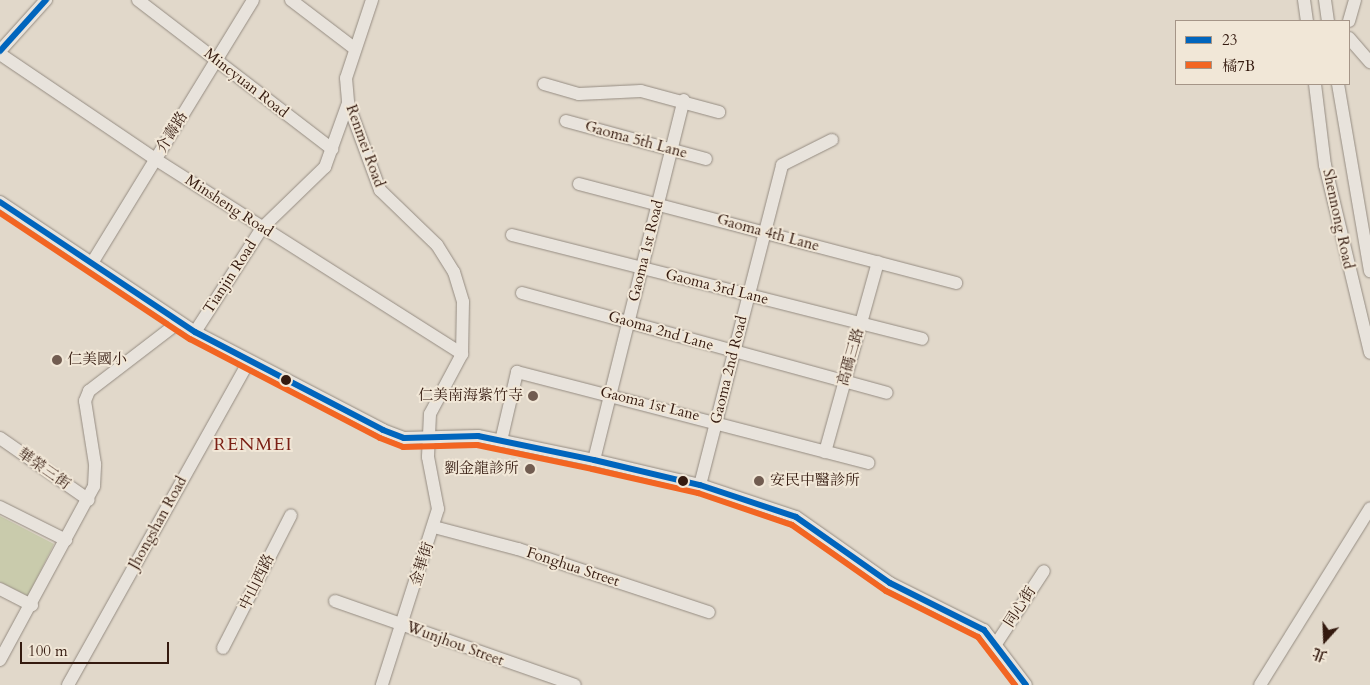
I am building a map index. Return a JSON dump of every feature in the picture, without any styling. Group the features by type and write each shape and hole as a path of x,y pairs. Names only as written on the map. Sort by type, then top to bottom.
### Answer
{"street":[{"path":"0,52 46,0"},
{"name":"Mincyuan Road","path":"138,0 177,33 190,38 215,62 332,149"},
{"name":"介壽路","path":"92,263 253,0"},
{"path":"291,0 354,48"},
{"name":"Renmei Road","path":"372,0 354,48 346,78 348,103 380,190 437,245 454,272 463,302 462,354 430,414 428,439"},
{"path":"1304,0 1307,20"},
{"path":"1325,0 1328,20"},
{"path":"1349,20 1355,0"},
{"path":"1350,39 1370,62"},
{"name":"Minsheng Road","path":"0,52 156,159 462,354"},
{"path":"544,84 579,94 641,91 684,100 718,112"},
{"name":"Shennong Road","path":"1315,85 1325,166 1370,353"},
{"name":"Shennong Road","path":"1338,85 1370,272"},
{"name":"Gaoma 1st Road","path":"594,460 684,100"},
{"name":"Tianjin Road","path":"195,332 262,228 325,167 348,103"},
{"name":"Gaoma 5th Lane","path":"566,121 672,148 706,160"},
{"name":"Gaoma 2nd Road","path":"700,484 782,165 832,140"},
{"name":"Gaoma 4th Lane","path":"579,184 764,231 956,283"},
{"path":"0,202 195,332 383,430 428,439 478,436 594,460 700,484 804,520 858,560 926,603 968,619 996,644 1026,685"},
{"name":"Gaoma 3rd Lane","path":"512,235 922,339"},
{"name":"高碼三路","path":"825,452 878,262"},
{"name":"Gaoma 2nd Lane","path":"522,293 887,393"},
{"path":"0,660 89,500 95,464 85,401 89,390 105,376 136,359 179,322"},
{"name":"Jhongshan Road","path":"68,685 249,361"},
{"name":"Gaoma 1st Lane","path":"501,441 517,372 717,420 868,463"},
{"name":"華榮三街","path":"0,438 89,500"},
{"name":"金華街","path":"382,685 403,626 438,509 428,439"},
{"path":"0,507 66,540"},
{"path":"1260,685 1370,508"},
{"name":"中山西路","path":"223,648 291,515"},
{"name":"Fonghua Street","path":"434,527 518,549 709,612"},
{"name":"同心街","path":"996,644 1044,571"},
{"path":"0,589 32,605"},
{"name":"Wunjhou Street","path":"335,601 575,685"}],"green space":[{"path":"0,516 54,544 28,596 0,582"}],"transit line":[{"name":"23","path":"0,51 46,0"},
{"name":"23","path":"0,202 195,332 383,430 404,438 478,436 594,460 700,485 796,517 890,583 984,630 1026,685"},
{"name":"橘7B","path":"0,213 190,339 380,438 403,447 477,445 592,469 698,493 792,525 886,591 978,637 1015,685"}],"place":[{"name":"仁美國小","path":"57,360"},
{"name":"仁美南海紫竹寺","path":"533,396"},
{"name":"劉金龍診所","path":"530,469"},
{"name":"安民中醫診所","path":"759,481"}],"district":[{"name":"RENMEI","path":"253,445"}]}
